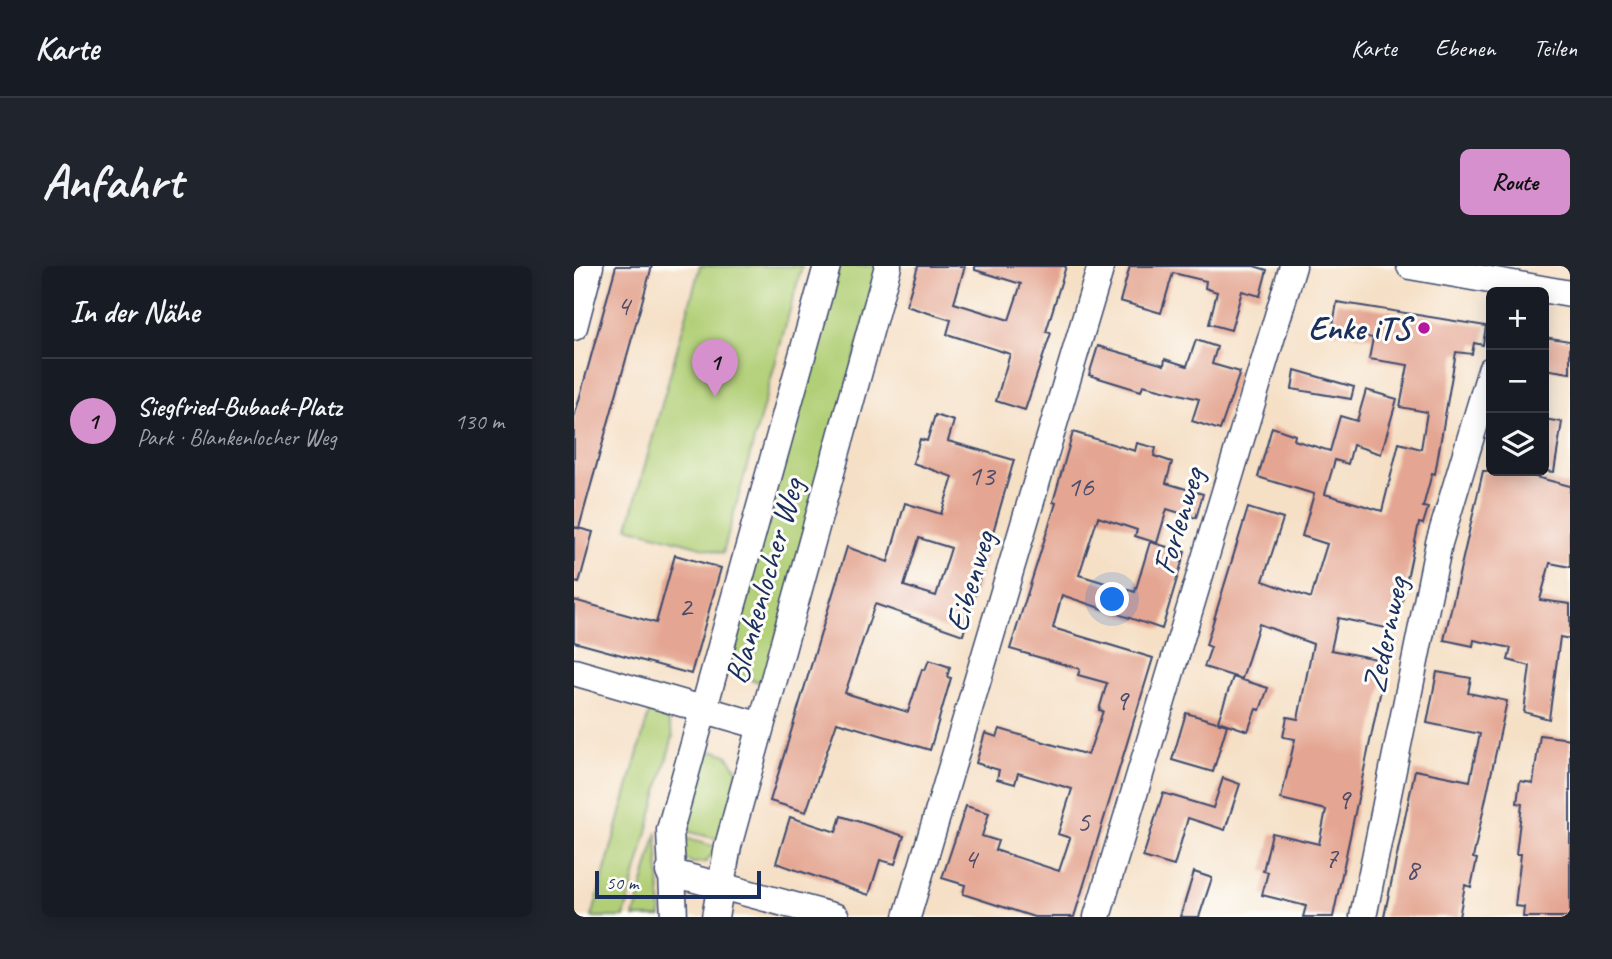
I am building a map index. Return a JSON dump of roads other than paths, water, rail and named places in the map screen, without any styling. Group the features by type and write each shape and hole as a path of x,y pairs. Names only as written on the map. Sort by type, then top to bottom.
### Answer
{"street":[{"path":"574,327 590,266"},
{"name":"Blankenlocher Weg","path":"674,917 670,830 701,709 827,266"},
{"name":"Blankenlocher Weg","path":"715,917 727,845 888,266"},
{"name":"Eibenweg","path":"907,917 1101,266"},
{"name":"Forlenweg","path":"1097,917 1293,266"},
{"path":"1410,266 1520,281 1570,294"},
{"name":"Zedernweg","path":"1363,917 1439,543 1486,387"},
{"path":"574,672 761,726"},
{"path":"670,872 720,888 836,917"}],"place":[{"name":"Enke iTS","path":"1424,328"},
{"name":"Siegfried-Buback-Platz","path":"715,397"}]}
